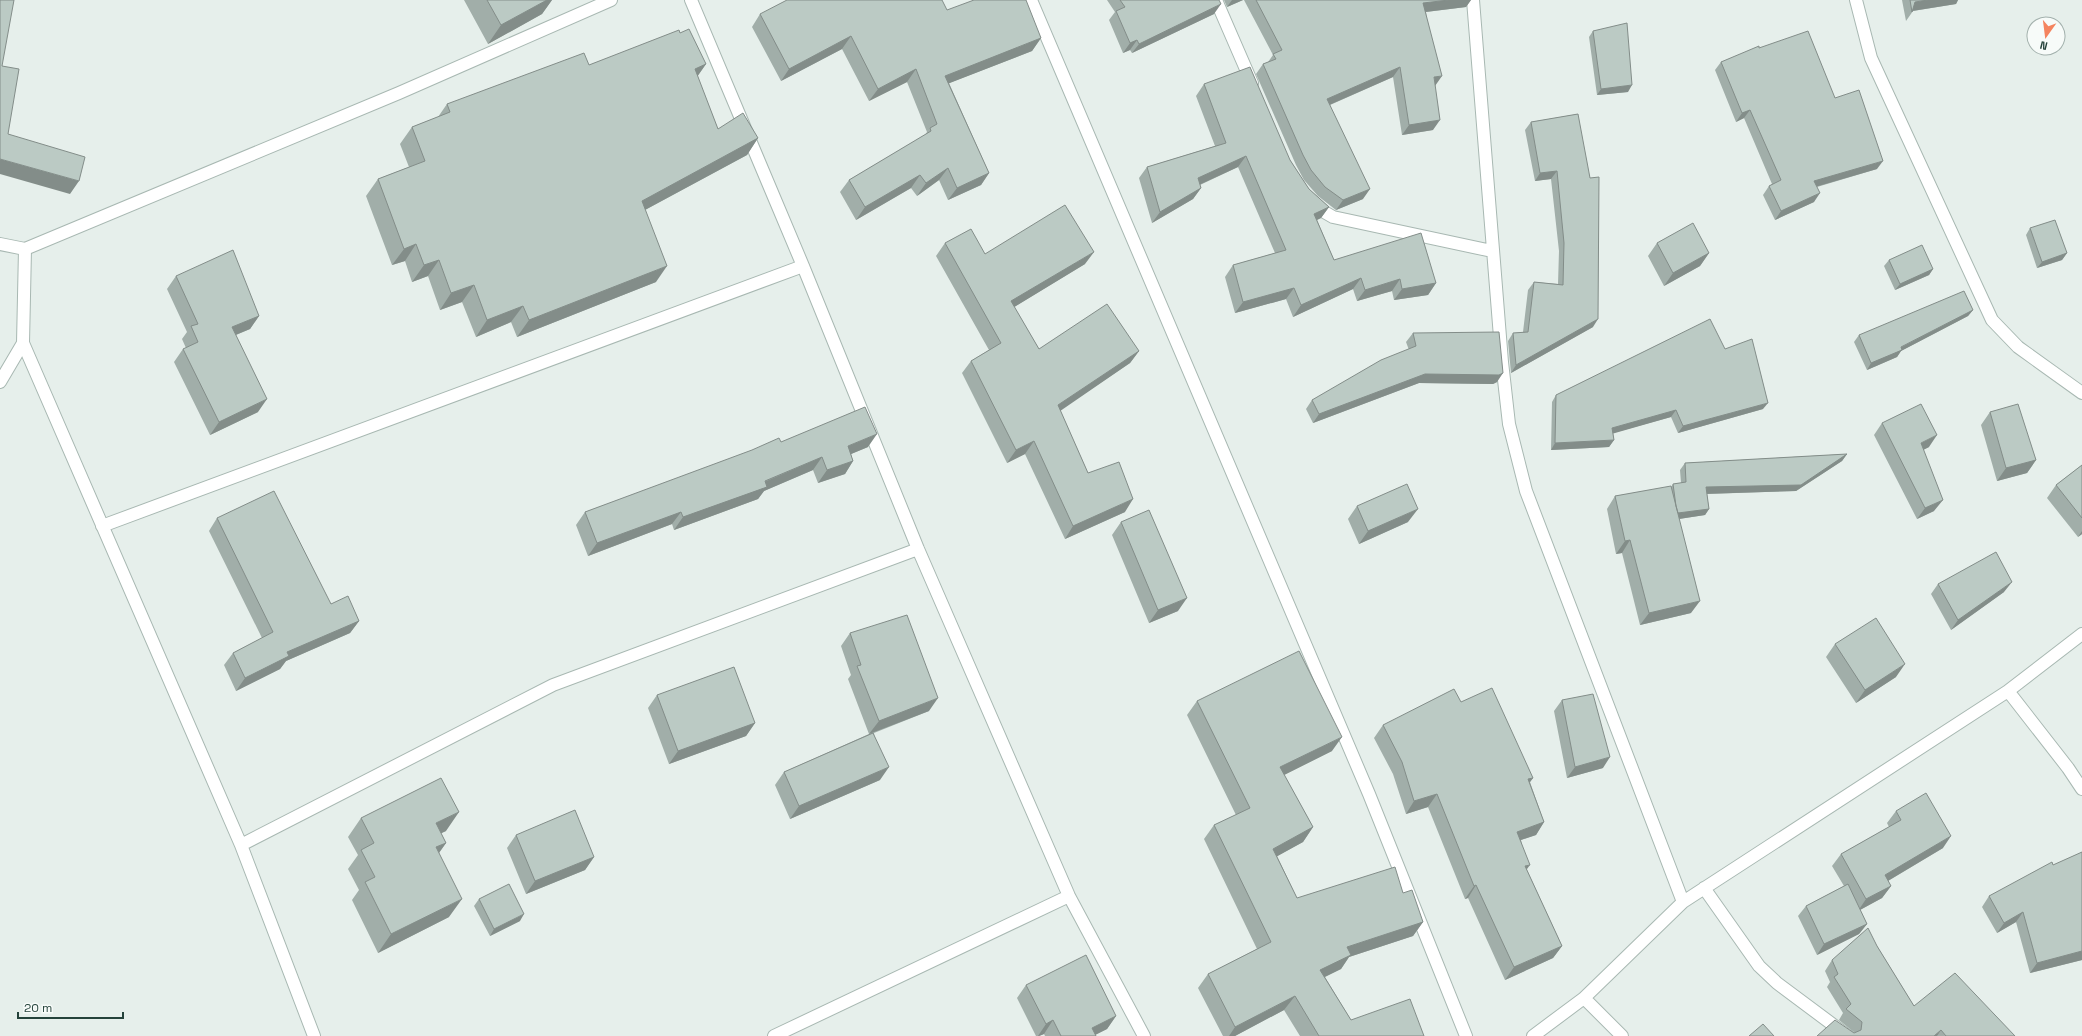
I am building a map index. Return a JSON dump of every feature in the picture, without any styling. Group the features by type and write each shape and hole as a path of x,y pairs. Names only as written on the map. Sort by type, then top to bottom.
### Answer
{"street":[{"path":"0,244 25,250 399,93 611,0"},
{"path":"691,0 803,266 918,549 1069,896 1144,1036"},
{"path":"1031,0 1369,794 1466,1036"},
{"path":"1216,0 1258,95"},
{"path":"1473,0 1492,251 1502,362 1510,424 1526,491 1683,902"},
{"path":"1856,0 1871,58 1992,320 2018,347 2082,393"},
{"path":"1303,193 1319,209 1333,217 1492,251"},
{"path":"25,250 23,343 241,844 314,1036"},
{"path":"102,526 803,266"},
{"path":"0,382 23,343"},
{"path":"241,844 553,685 918,549"},
{"path":"1533,1036 1584,998 1683,902 2008,691 2082,634"},
{"path":"2008,691 2068,768 2082,789"},
{"path":"1704,888 1759,966 1777,983 1848,1036"},
{"path":"774,1036 1069,896"},
{"path":"1584,998 1622,1036"}],"building":[{"path":"0,0 14,0 2,66 19,69 8,134 85,157 79,181 0,159"},
{"path":"487,0 547,0 501,25"},
{"path":"787,0 942,0 947,10 974,0 1026,0 1041,38 945,76 989,173 957,188 948,168 926,183 920,175 865,207 849,180 931,131 930,128 937,124 916,69 878,89 851,36 789,69 760,14"},
{"path":"1120,0 1219,0 1221,4 1139,44 1137,40 1130,43 1116,11 1125,7"},
{"path":"1256,0 1449,0 1423,3 1442,76 1434,77 1440,120 1409,125 1400,67 1327,99 1370,189 1343,200 1325,187 1311,170 1263,64 1276,59 1273,54 1282,50"},
{"path":"1910,0 1928,0 1915,2 1912,12"},
{"path":"1627,23 1632,85 1601,89 1593,31"},
{"path":"689,29 706,64 695,69 718,129 743,113 758,138 642,201 667,266 529,320 523,306 487,320 474,285 451,293 439,260 424,265 416,244 404,249 378,179 425,161 412,127 450,112 447,104 584,53 589,65 679,30 680,33"},
{"path":"1808,31 1835,98 1859,90 1883,161 1814,181 1820,193 1781,211 1769,186 1781,180 1750,110 1742,113 1721,62 1759,46 1759,48"},
{"path":"1250,67 1290,160 1309,189 1329,207 1314,214 1334,260 1421,233 1436,283 1402,289 1400,279 1365,290 1361,278 1301,305 1294,288 1243,302 1233,265 1286,250 1246,156 1198,178 1201,188 1160,212 1147,167 1226,143 1204,84"},
{"path":"1578,114 1590,178 1599,177 1598,319 1516,365 1513,333 1528,332 1534,282 1563,285 1564,243 1557,171 1540,173 1531,122"},
{"path":"1065,205 1094,252 1011,301 1039,349 1107,304 1139,351 1058,405 1088,473 1119,462 1133,499 1073,526 1034,441 1016,450 971,361 1001,343 945,243 971,229 985,254"},
{"path":"2055,220 2067,253 2042,262 2030,228"},
{"path":"1693,223 1709,253 1673,273 1657,243"},
{"path":"1922,245 1933,269 1900,284 1889,260"},
{"path":"233,250 259,316 232,327 267,399 219,422 183,349 198,342 191,326 198,324 176,276"},
{"path":"1964,291 1973,310 1901,347 1902,350 1871,363 1859,335"},
{"path":"1710,319 1725,349 1752,339 1768,403 1683,426 1676,410 1612,428 1614,440 1555,443 1556,395"},
{"path":"1499,332 1503,373 1499,375 1425,374 1319,414 1312,400 1381,360 1416,346 1413,333"},
{"path":"1921,404 1937,435 1921,443 1943,500 1925,508 1882,423"},
{"path":"2018,404 2036,460 2006,468 1990,412"},
{"path":"865,407 877,434 848,446 853,461 827,470 822,457 765,481 767,487 683,517 681,512 597,543 585,512 752,450 779,438 781,442"},
{"path":"1847,454 1801,485 1706,487 1709,509 1678,513 1673,484 1686,482 1685,463"},
{"path":"2082,465 2082,518 2056,485"},
{"path":"1407,484 1418,509 1368,531 1357,506"},
{"path":"1671,486 1700,601 1649,613 1630,540 1625,541 1615,496"},
{"path":"274,491 331,604 348,596 359,621 287,652 289,656 245,678 233,653 273,632 217,518"},
{"path":"1149,510 1187,598 1158,610 1121,522"},
{"path":"1996,552 2012,582 1958,620 1938,584"},
{"path":"907,615 938,698 879,721 857,666 861,665 850,633"},
{"path":"1876,618 1905,664 1865,690 1835,644"},
{"path":"1299,651 1342,737 1280,767 1313,827 1273,849 1297,898 1395,867 1403,893 1412,890 1423,922 1347,947 1351,955 1320,970 1351,1020 1410,999 1424,1036 1319,1036 1295,996 1235,1027 1208,974 1271,942 1214,825 1250,808 1197,701"},
{"path":"734,667 755,723 678,751 657,695"},
{"path":"1492,688 1533,778 1528,779 1544,822 1517,832 1530,865 1525,866 1562,946 1514,967 1476,885 1474,886 1437,794 1414,801 1402,762 1383,725 1454,689 1461,702"},
{"path":"1593,694 1610,757 1575,767 1562,700"},
{"path":"873,733 889,767 799,806 784,772"},
{"path":"441,778 459,812 436,823 446,843 436,847 462,899 391,934 365,882 375,877 361,850 374,843 361,818"},
{"path":"1926,793 1951,836 1885,875 1891,886 1866,899 1841,854 1901,820 1896,811"},
{"path":"575,810 594,857 535,881 516,835"},
{"path":"2082,852 2082,951 2037,963 2023,912 2004,923 1989,896 2052,862 2053,865"},
{"path":"509,884 524,914 494,929 479,899"},
{"path":"1848,884 1867,924 1824,944 1806,906"},
{"path":"1868,928 1877,946 1914,1006 1955,973 2015,1036 1946,1036 1941,1030 1934,1036 1817,1036 1835,1020 1854,1033 1861,1030 1862,1022 1846,1009 1851,1004 1834,977 1838,974 1832,960"},
{"path":"1086,955 1116,1016 1092,1028 1096,1036 1061,1036 1053,1020 1046,1024 1026,985"},
{"path":"1763,1024 1774,1036 1749,1036"}]}
